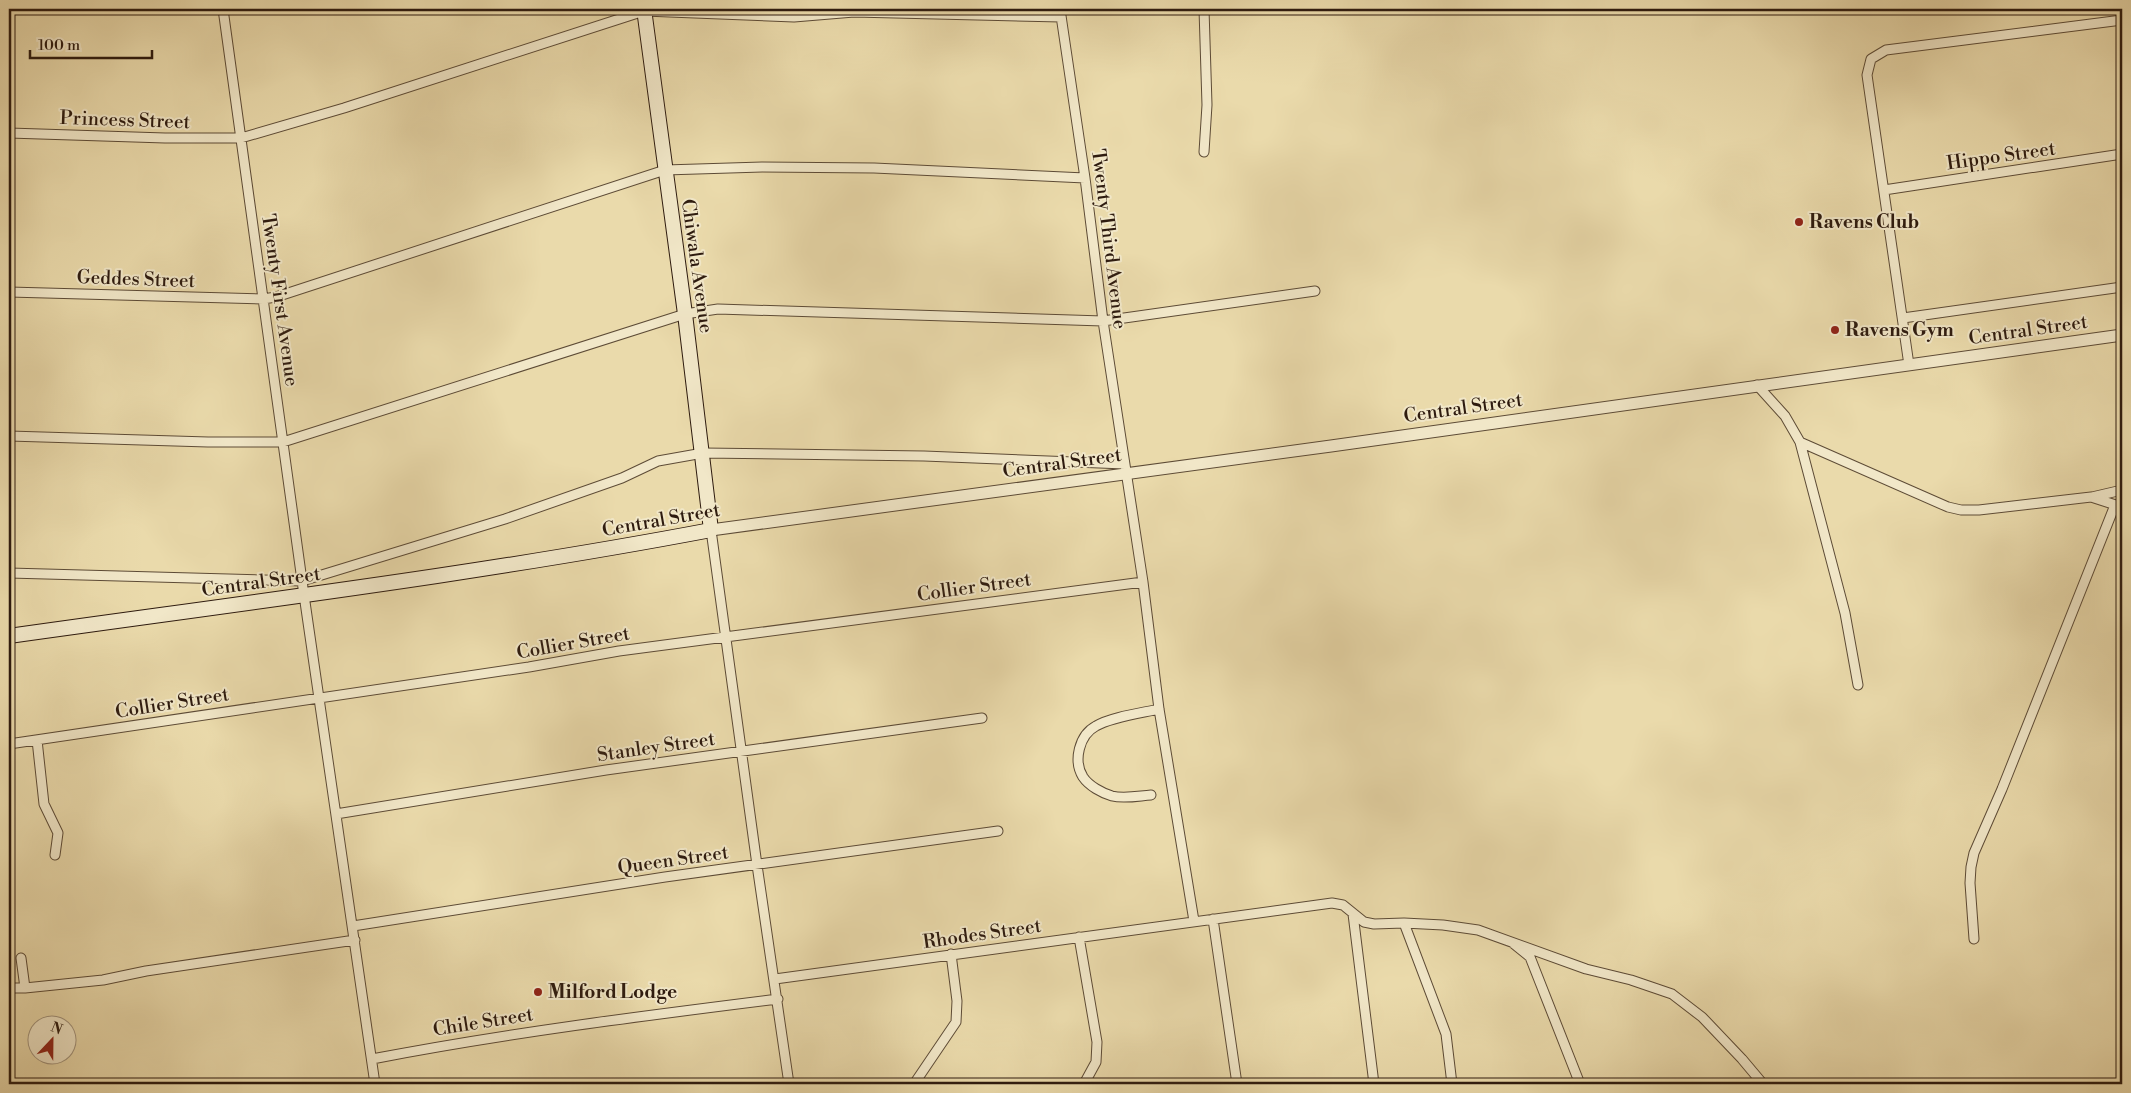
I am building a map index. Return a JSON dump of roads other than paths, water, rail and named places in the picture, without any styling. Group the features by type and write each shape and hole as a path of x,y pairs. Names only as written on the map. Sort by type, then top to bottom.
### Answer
{"main road":[{"name":"Chiwala Avenue","path":"644,10 703,453 711,530"},
{"name":"Central Street","path":"9,636 303,588 626,546 711,530"}],"street":[{"name":"Twenty First Avenue","path":"223,9 303,588 375,1084"},
{"path":"1204,9 1207,105 1204,152"},
{"name":"Princess Street","path":"9,133 165,138 241,138 344,108 644,10"},
{"path":"644,10 794,17 854,12 1061,13"},
{"name":"Twenty Third Avenue","path":"1061,13 1085,178 1103,322 1143,582 1159,709 1194,921"},
{"path":"1909,365 1867,75 1871,59 1886,50 2122,20"},
{"name":"Hippo Street","path":"1884,190 2122,154"},
{"name":"Geddes Street","path":"9,292 263,299 285,294 665,170 762,167 874,168 1085,178"},
{"path":"1903,318 2122,287"},
{"path":"9,436 208,442 283,442 685,314 718,309 1103,322 1315,292"},
{"name":"Central Street","path":"711,530 1126,469 2122,335"},
{"path":"1757,385 1785,416 1800,442 1844,613 1858,685"},
{"path":"1800,442 1948,507 1961,510 1979,510 2091,497 2122,490"},
{"path":"9,573 303,588 622,478 658,461 703,453 924,456 1126,469"},
{"path":"1974,939 1970,867 1974,853 2119,506 2091,497"},
{"path":"711,530 743,752 757,865 790,1084"},
{"name":"Collier Street","path":"9,744 320,699 727,636 1143,582"},
{"path":"1151,795 1119,797 1101,791 1084,778 1080,769 1078,754 1085,736 1096,726 1159,709"},
{"name":"Stanley Street","path":"336,814 606,770 982,718"},
{"path":"37,740 44,804 58,833 55,856"},
{"name":"Queen Street","path":"353,926 547,895 998,831"},
{"name":"Rhodes Street","path":"775,979 1332,903 1343,905 1364,922 1374,924 1443,924 1478,930 1508,939 1586,969 1632,980 1672,994 1702,1017 1763,1084"},
{"path":"1353,914 1374,1084"},
{"path":"1213,919 1237,1084"},
{"path":"1404,923 1446,1034 1452,1084"},
{"path":"1079,937 1097,1048 1096,1062 1084,1084"},
{"path":"1508,939 1530,957 1580,1084"},
{"path":"9,988 103,980 146,971 355,940"},
{"path":"914,1084 956,1022 957,1001 951,954"},
{"path":"21,958 25,988"},
{"name":"Chile Street","path":"372,1059 468,1040 592,1022 778,999"}],"place":[{"name":"Ravens Club","path":"1799,222"},
{"name":"Ravens Gym","path":"1835,330"},
{"name":"Milford Lodge","path":"538,992"}]}
